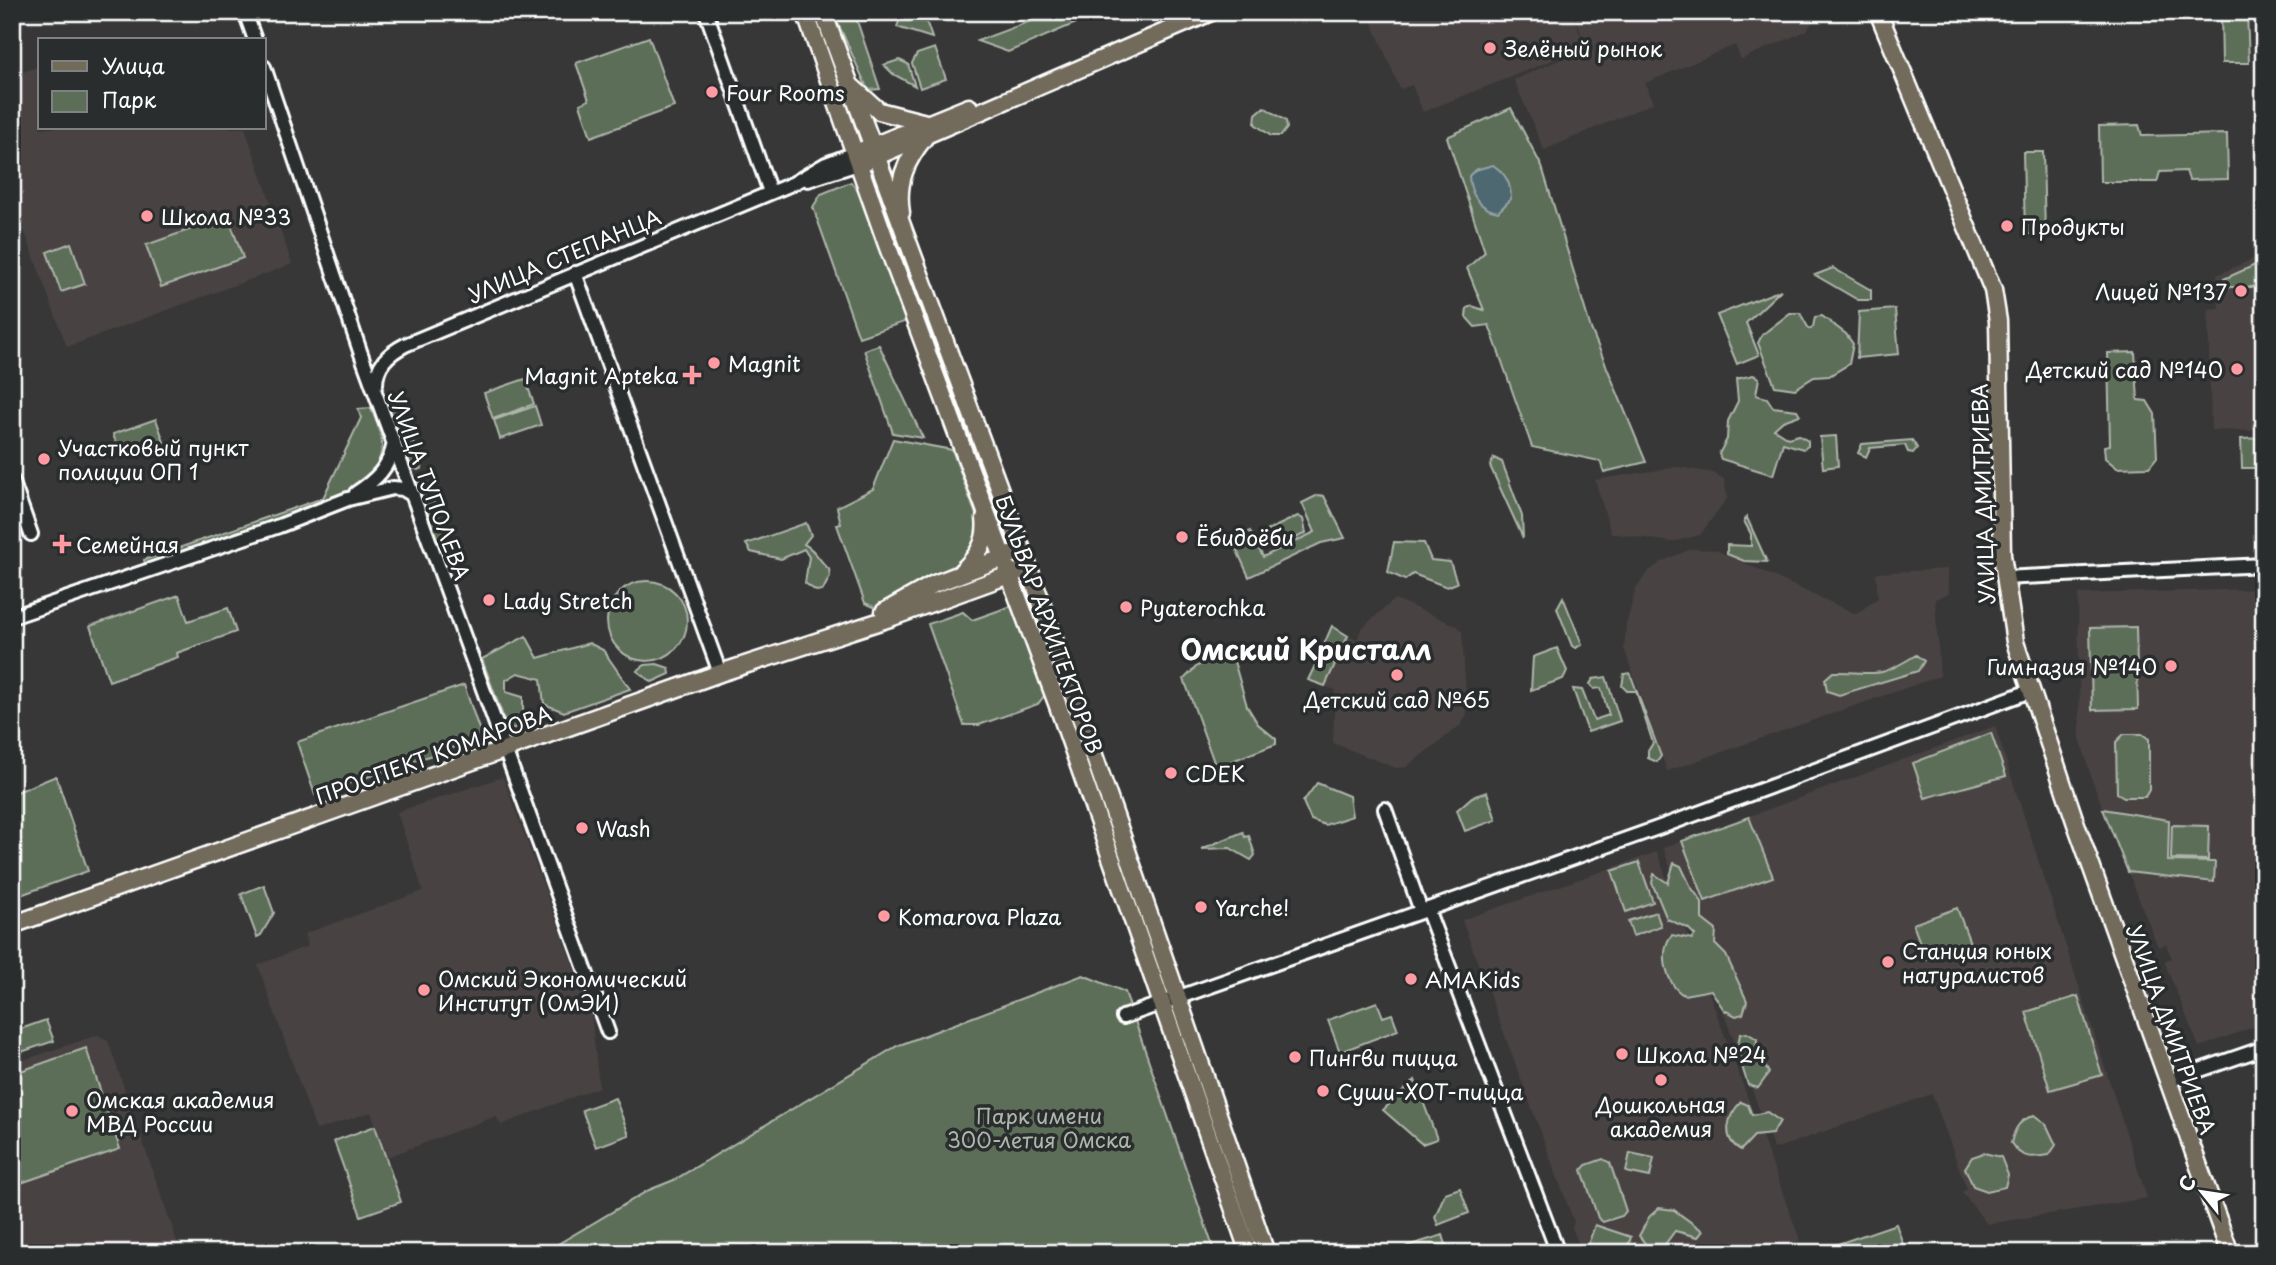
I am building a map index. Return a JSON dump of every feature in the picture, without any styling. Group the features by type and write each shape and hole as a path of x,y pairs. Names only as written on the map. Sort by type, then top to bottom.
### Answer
{"main road":[{"name":"БУЛЬВАР АРХИТЕКТОРОВ","path":"805,12 856,159 1010,575 1266,1253"},
{"name":"БУЛЬВАР АРХИТЕКТОРОВ","path":"823,12 872,153 1028,568 1170,1000 1249,1253"},
{"path":"904,236 899,188 906,165 927,130 1186,12"},
{"path":"856,159 1211,12"},
{"name":"УЛИЦА ДМИТРИЕВА","path":"1878,12 1993,290 1998,321 2004,578 2009,618 2030,691 2230,1253"},
{"path":"847,81 879,111 927,130"},
{"path":"960,573 978,554 985,537 983,501"},
{"name":"ПРОСПЕКТ КОМАРОВА","path":"868,623 908,598 960,573 1022,551"},
{"name":"ПРОСПЕКТ КОМАРОВА","path":"12,925 720,673 890,618 1028,568"}],"street":[{"path":"245,12 254,38"},
{"path":"706,12 770,192"},
{"name":"УЛИЦА ТУПОЛЕВА","path":"266,73 360,351 608,1032"},
{"name":"УЛИЦА СТЕПАНЦА","path":"386,357 441,329 794,183 826,164 856,159"},
{"path":"575,273 720,673"},
{"path":"360,351 372,359 386,357"},
{"path":"376,389 377,373 386,357"},
{"path":"348,499 382,473 389,461 394,442"},
{"path":"12,480 31,534"},
{"path":"12,617 285,524 348,499 393,488 403,489 413,495"},
{"path":"2004,578 2264,565"},
{"path":"1123,1017 2030,691"},
{"path":"1385,809 1558,1253"},
{"path":"2168,1081 2264,1048"}],"shaded area":[{"path":"1368,12 1586,12 1574,18 1585,47 1423,112 1412,85 1400,89"},
{"path":"1589,12 1809,12 1813,22 1806,31 1741,59 1735,45 1645,83 1653,103 1544,150 1514,80 1587,48 1575,18"},
{"name":"Школа №33","path":"38,67 38,130 246,130 292,264 67,347 12,197 12,76"},
{"name":"Детский сад №140","path":"2264,254 2264,431 2211,430 2208,309 2219,308 2217,275"},
{"path":"1678,467 1713,473 1724,479 1727,498 1700,535 1672,542 1611,533 1595,480"},
{"path":"1691,549 1716,550 1856,614 1878,598 1876,573 1947,569 1949,593 1935,599 1940,676 1667,771 1624,648 1626,626 1636,588 1649,571 1663,561"},
{"name":"Гимназия №140","path":"2264,589 2264,1023 2199,1047 2164,961 2172,958 2166,944 2158,947 2092,780 2080,738 2078,594"},
{"name":"Детский сад №65","path":"1395,599 1457,626 1462,632 1467,714 1461,725 1406,767 1396,768 1333,743 1335,690 1325,686 1348,636 1357,640 1361,629"},
{"name":"Станция юных натуралистов","path":"1995,726 2147,1198 1987,1224 1962,1192 1967,1189 1932,1094 1774,1149 1663,848"},
{"name":"Омский Экономический Институт (ОмЭИ)","path":"503,777 591,1014 599,1087 501,1125 496,1116 387,1157 371,1112 316,1130 258,965 308,946 304,934 423,891 397,812"},
{"name":"Школа №24","path":"1657,852 1800,1240 1789,1245 1792,1253 1582,1253 1572,1227 1574,1222 1462,920"},
{"name":"Омская академия МВД России","path":"98,1035 108,1041 181,1253 12,1253 12,1064"}],"green space":[{"path":"833,12 854,12 880,89 868,90"},
{"path":"902,12 923,12 932,38 897,27"},
{"path":"1055,12 1102,12 1008,52 977,41"},
{"path":"2221,12 2247,12 2249,63 2222,63"},
{"path":"649,37 674,107 591,137 580,104 589,100 576,63"},
{"path":"935,48 946,79 920,88 912,63 917,54"},
{"path":"899,60 908,64 915,86 893,74 884,65"},
{"path":"1264,107 1286,121 1287,128 1281,136 1271,136 1255,124 1256,114"},
{"path":"1511,108 1542,167 1591,329 1646,462 1604,472 1600,461 1532,447 1489,325 1475,327 1466,317 1467,308 1472,306 1484,310 1467,268 1485,252 1447,137"},
{"path":"2139,125 2142,136 2227,134 2228,179 2189,180 2186,171 2160,172 2157,182 2100,182 2099,126"},
{"path":"2023,152 2043,152 2045,234 2025,234"},
{"path":"873,176 1013,548 1010,549 870,177"},
{"path":"851,182 857,190 907,321 859,337 813,207 821,194"},
{"path":"228,216 243,258 161,287 146,245"},
{"path":"71,243 85,284 61,292 47,252"},
{"path":"2264,261 2264,287 2224,287 2224,279"},
{"path":"1833,268 1871,290 1871,300 1858,300 1815,275"},
{"path":"1781,290 1746,323 1759,355 1737,364 1717,315"},
{"path":"1895,309 1899,354 1857,358 1859,312"},
{"path":"1790,313 1800,313 1809,329 1813,327 1815,317 1822,316 1846,334 1853,344 1849,364 1829,376 1814,377 1795,389 1775,386 1758,343 1762,335"},
{"path":"879,345 923,438 893,433 864,350"},
{"path":"2135,352 2138,400 2147,401 2155,414 2157,457 2149,467 2117,468 2105,458 2104,446 2110,445 2108,353"},
{"path":"1753,375 1759,378 1756,395 1767,398 1773,407 1797,410 1800,415 1783,421 1774,429 1788,438 1798,435 1808,441 1808,446 1803,449 1783,443 1773,475 1721,459 1719,454 1727,439 1728,421 1738,401 1736,379"},
{"path":"525,379 534,404 493,419 484,393"},
{"path":"398,398 422,468 418,470 412,468 387,402"},
{"path":"535,406 541,425 500,439 494,420"},
{"path":"371,408 381,436 380,456 369,474 352,488 325,504 145,564 144,560 323,498 361,418 358,409"},
{"path":"156,419 164,442 121,457 113,434"},
{"path":"1836,436 1838,466 1823,468 1820,437"},
{"path":"2264,438 2264,468 2242,468 2241,439"},
{"path":"893,439 952,450 980,526 978,537 964,560 876,608 865,603 837,525 841,524 837,507 873,489"},
{"path":"1912,440 1917,448 1913,453 1908,452 1905,445 1870,448 1866,457 1858,453 1862,444"},
{"path":"1494,458 1502,462 1522,516 1523,538 1490,466"},
{"path":"426,480 450,551 440,550 437,544 416,483"},
{"path":"1318,495 1324,496 1345,538 1321,543 1249,577 1234,544 1241,535 1250,531 1263,557 1315,532 1302,503"},
{"path":"1298,516 1303,519 1306,533 1276,548 1269,546 1265,537 1266,531"},
{"path":"1747,517 1767,562 1744,561 1727,554 1727,545 1751,546 1751,534 1744,521"},
{"path":"806,523 811,535 804,544 829,569 830,576 823,590 816,591 805,583 809,557 804,549 781,559 751,552 746,544"},
{"path":"1394,542 1424,543 1431,560 1450,562 1457,583 1447,587 1413,574 1405,580 1388,572"},
{"path":"647,581 662,584 675,593 684,606 687,621 684,636 675,649 662,658 647,661 632,658 619,649 610,636 607,621 610,606 619,593 632,584"},
{"path":"1029,588 1126,865 1122,866 1024,590"},
{"path":"179,595 188,621 228,608 236,632 177,653 178,657 109,681 90,626"},
{"path":"1563,597 1582,644 1576,648 1572,646 1557,608"},
{"path":"1017,604 1046,687 1044,696 1038,704 979,725 964,725 928,624 963,612 972,620"},
{"path":"1332,626 1348,636 1325,686 1308,680 1317,661 1324,659 1334,663 1335,660 1325,655 1322,649"},
{"path":"2136,627 2138,709 2092,710 2090,628"},
{"path":"526,636 538,658 589,643 603,650 630,689 564,712 544,704 541,679 518,673 506,680 506,692 523,697 523,709 529,724 508,730 482,659"},
{"path":"1557,648 1567,671 1563,679 1531,690 1533,657"},
{"path":"1231,651 1247,706 1258,724 1276,739 1276,744 1219,766 1215,765 1184,679 1197,666"},
{"path":"1916,655 1924,661 1918,671 1839,695 1827,691 1825,679 1833,672 1883,672"},
{"path":"657,664 669,668 670,674 652,682 637,671 645,665"},
{"path":"1630,673 1661,756 1657,762 1648,758 1648,751 1653,743 1636,691 1627,691 1622,686 1624,674"},
{"path":"1606,677 1620,721 1588,732 1573,689 1582,690 1594,720 1609,715 1601,688 1594,689 1590,684 1593,679"},
{"path":"464,685 482,738 315,795 297,742"},
{"path":"1991,733 2006,776 1925,798 1913,763"},
{"path":"2124,734 2142,734 2149,739 2149,790 2145,797 2124,797 2117,793 2116,742"},
{"path":"56,776 88,871 12,898 12,794"},
{"path":"1317,783 1349,796 1352,816 1325,825 1311,820 1303,802"},
{"path":"1487,792 1496,820 1465,831 1457,810 1472,797"},
{"path":"2103,809 2169,820 2168,861 2215,862 2214,882 2128,872"},
{"path":"1749,817 1773,877 1705,901 1682,841"},
{"path":"2172,825 2209,826 2208,860 2171,859"},
{"path":"1243,832 1245,837 1249,836 1255,855 1251,860 1230,848 1201,849"},
{"path":"1639,862 1653,902 1626,912 1612,871"},
{"path":"1674,863 1681,866 1702,902 1702,919 1716,930 1715,944 1726,955 1747,1001 1743,1014 1736,1016 1724,1010 1711,990 1684,995 1669,976 1665,949 1672,935 1692,939 1695,935 1688,928 1667,919 1652,883 1654,874 1668,883"},
{"path":"264,885 274,913 261,935 257,937 241,894"},
{"path":"1957,908 1970,943 1926,959 1913,924"},
{"path":"1656,912 1661,926 1633,936 1628,921"},
{"name":"Парк имени 300-летия Омска","path":"1083,975 1125,992 1215,1253 543,1253 649,1190 674,1180 897,1046"},
{"path":"2078,996 2102,1075 2050,1090 2026,1012"},
{"path":"1377,1002 1383,1017 1392,1014 1398,1030 1340,1052 1328,1020"},
{"path":"46,1020 54,1041 12,1055 12,1032"},
{"path":"1747,1033 1757,1039 1756,1050 1769,1073 1758,1088 1748,1085 1737,1051 1740,1034"},
{"path":"86,1048 120,1149 12,1186 12,1074"},
{"path":"1415,1080 1437,1139 1422,1144 1383,1110"},
{"path":"615,1098 629,1135 596,1147 582,1110"},
{"path":"1741,1102 1748,1105 1752,1115 1767,1112 1780,1121 1772,1134 1754,1136 1741,1150 1731,1140 1728,1127 1732,1114"},
{"path":"2034,1115 2046,1124 2056,1145 2049,1155 2023,1155 2011,1143 2018,1125"},
{"path":"375,1126 401,1202 361,1216 334,1141"},
{"path":"1630,1153 1654,1158 1650,1177 1626,1172"},
{"path":"1984,1153 2001,1157 2008,1175 2005,1187 1987,1191 1973,1186 1965,1168 1972,1157"},
{"path":"1603,1159 1610,1163 1626,1211 1622,1216 1603,1222 1598,1218 1582,1170 1586,1165"},
{"path":"1460,1188 1469,1213 1438,1225 1435,1217 1445,1193"},
{"path":"1659,1208 1674,1210 1703,1231 1698,1237 1675,1231 1660,1251 1648,1247 1639,1236 1649,1217"},
{"path":"1896,1224 1906,1253 1817,1251"},
{"path":"1595,1225 1631,1237 1626,1253 1611,1253 1588,1245"},
{"path":"1443,1235 1448,1251 1472,1246 1474,1253 1418,1253 1407,1246"}],"water":[{"path":"1493,165 1507,179 1511,193 1511,199 1498,212 1486,208 1477,200 1471,189 1469,176 1475,170"}],"place":[{"name":"Зелёный рынок","path":"1490,48"},
{"name":"Four Rooms","path":"712,92"},
{"name":"Школа №33","path":"147,216"},
{"name":"Продукты","path":"2007,226"},
{"name":"Лицей №137","path":"2241,291"},
{"name":"Magnit","path":"714,363"},
{"name":"Детский сад №140","path":"2237,369"},
{"name":"Magnit Apteka","path":"692,375"},
{"name":"Участковый пункт полиции ОП 1","path":"44,459"},
{"name":"Ёбидоёби","path":"1182,537"},
{"name":"Семейная","path":"62,544"},
{"name":"Lady Stretch","path":"489,600"},
{"name":"Pyaterochka","path":"1126,607"},
{"name":"Гимназия №140","path":"2171,666"},
{"name":"Детский сад №65","path":"1397,675"},
{"name":"CDEK","path":"1171,773"},
{"name":"Wash","path":"582,828"},
{"name":"Yarche!","path":"1201,907"},
{"name":"Komarova Plaza","path":"884,916"},
{"name":"Станция юных натуралистов","path":"1888,962"},
{"name":"AMAKids","path":"1411,979"},
{"name":"Омский Экономический Институт (ОмЭИ)","path":"424,990"},
{"name":"Школа №24","path":"1622,1054"},
{"name":"Пингви пицца","path":"1295,1057"},
{"name":"Дошкольная академия","path":"1661,1080"},
{"name":"Суши-ХОТ-пицца","path":"1323,1091"},
{"name":"Омская академия МВД России","path":"72,1111"}],"district":[{"name":"Омский Кристалл","path":"1306,648"}]}
